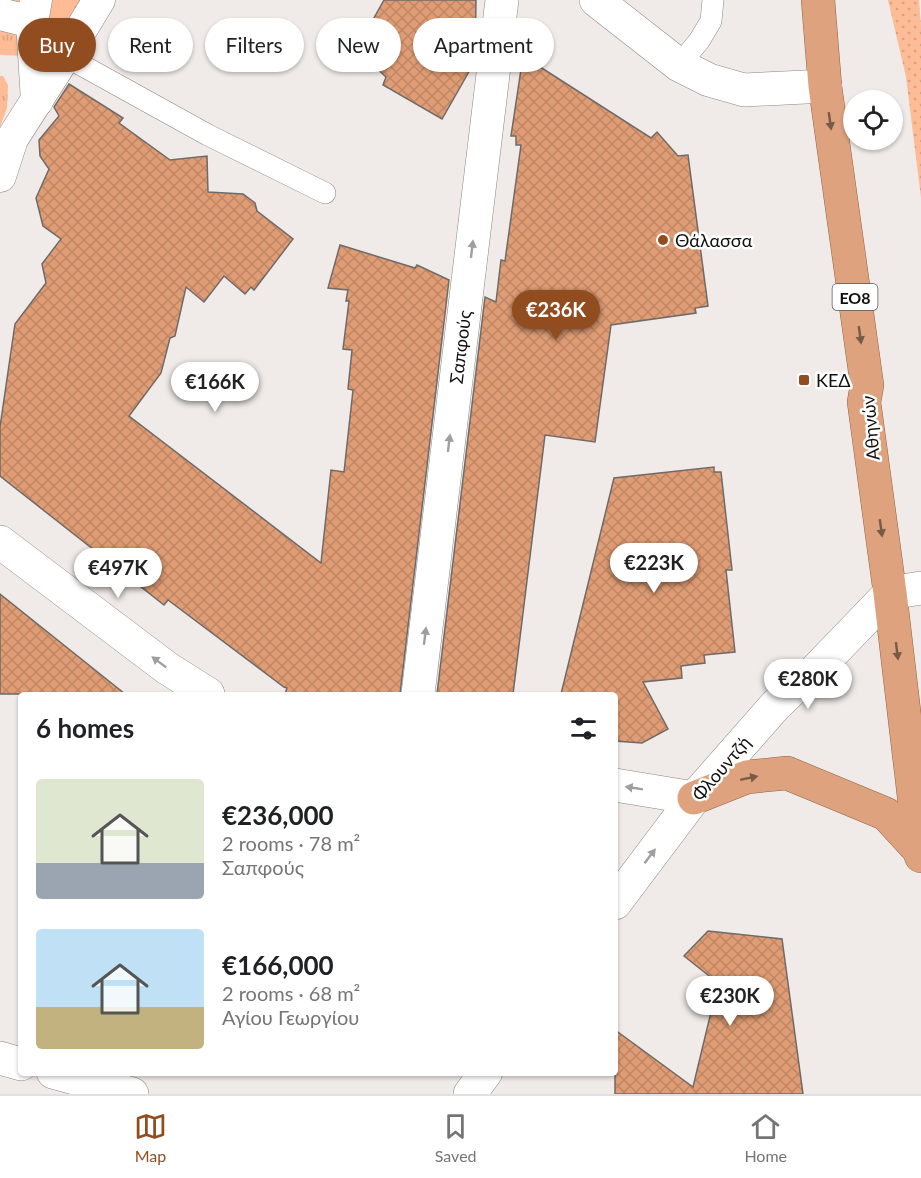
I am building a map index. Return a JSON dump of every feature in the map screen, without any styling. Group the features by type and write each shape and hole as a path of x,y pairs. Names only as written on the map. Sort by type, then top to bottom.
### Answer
{"highway":[{"name":"Αθηνών","path":"818,0 825,86 867,385 864,402 906,591 921,854"},
{"path":"694,798 747,777 787,773 886,814 921,854"}],"street":[{"path":"88,18 99,0"},
{"name":"Σαπφούς","path":"418,692 502,0"},
{"path":"596,0 679,65 709,80 744,90 825,86"},
{"path":"0,14 34,11 37,101"},
{"path":"0,176 12,139 55,72"},
{"path":"0,542 167,668 205,692"},
{"name":"Φλουντζή","path":"618,899 694,798 775,706 906,591"},
{"path":"618,785 694,798"},
{"path":"0,1058 18,1063"},
{"path":"67,1076 132,1094"},
{"path":"470,1094 483,1076"}],"lane":[{"path":"679,65 699,41 711,21 713,0"},
{"path":"94,72 208,135 325,193"}],"green space":[{"path":"0,0 85,0 74,18 18,18 18,56 0,55"},
{"path":"888,0 919,0 921,198 906,77"},
{"path":"0,76 3,76 8,85 7,108 0,127"}],"building":[{"path":"384,0 476,0 476,18 413,18 413,72 469,72 442,119 383,85 386,77 381,72 401,72 401,18 374,18"},
{"path":"521,72 548,72 651,138 657,132 678,156 688,155 708,306 695,308 696,313 611,325 595,442 545,435 513,692 437,692 485,297 496,302 501,260 505,261 521,145 516,145 516,136 511,136"},
{"path":"69,84 123,118 119,123 170,160 207,156 208,192 243,194 255,203 257,211 293,239 254,290 251,287 245,294 224,276 204,302 186,287 175,336 170,338 161,373 129,416 321,563 331,470 344,472 353,390 348,389 352,350 343,349 349,301 346,301 348,290 328,288 340,245 415,268 417,265 449,280 400,692 286,692 287,688 168,600 164,605 0,476 0,427 15,324 46,283 42,264 61,239 43,226 36,198 49,169 40,156 39,140 59,116 54,107"},
{"path":"714,467 714,472 721,472 732,570 726,570 735,652 704,655 705,663 681,666 682,678 643,682 668,729 642,743 618,741 618,692 561,692 614,478"},
{"path":"0,594 122,692 18,692 18,694 0,694"},
{"path":"708,931 782,939 803,1094 615,1094 615,1076 618,1076 618,1032 693,1087 718,983 684,956"}],"place":[{"name":"Θάλασσα","path":"663,240"},
{"name":"ΚΕΔ","path":"804,380"}]}
